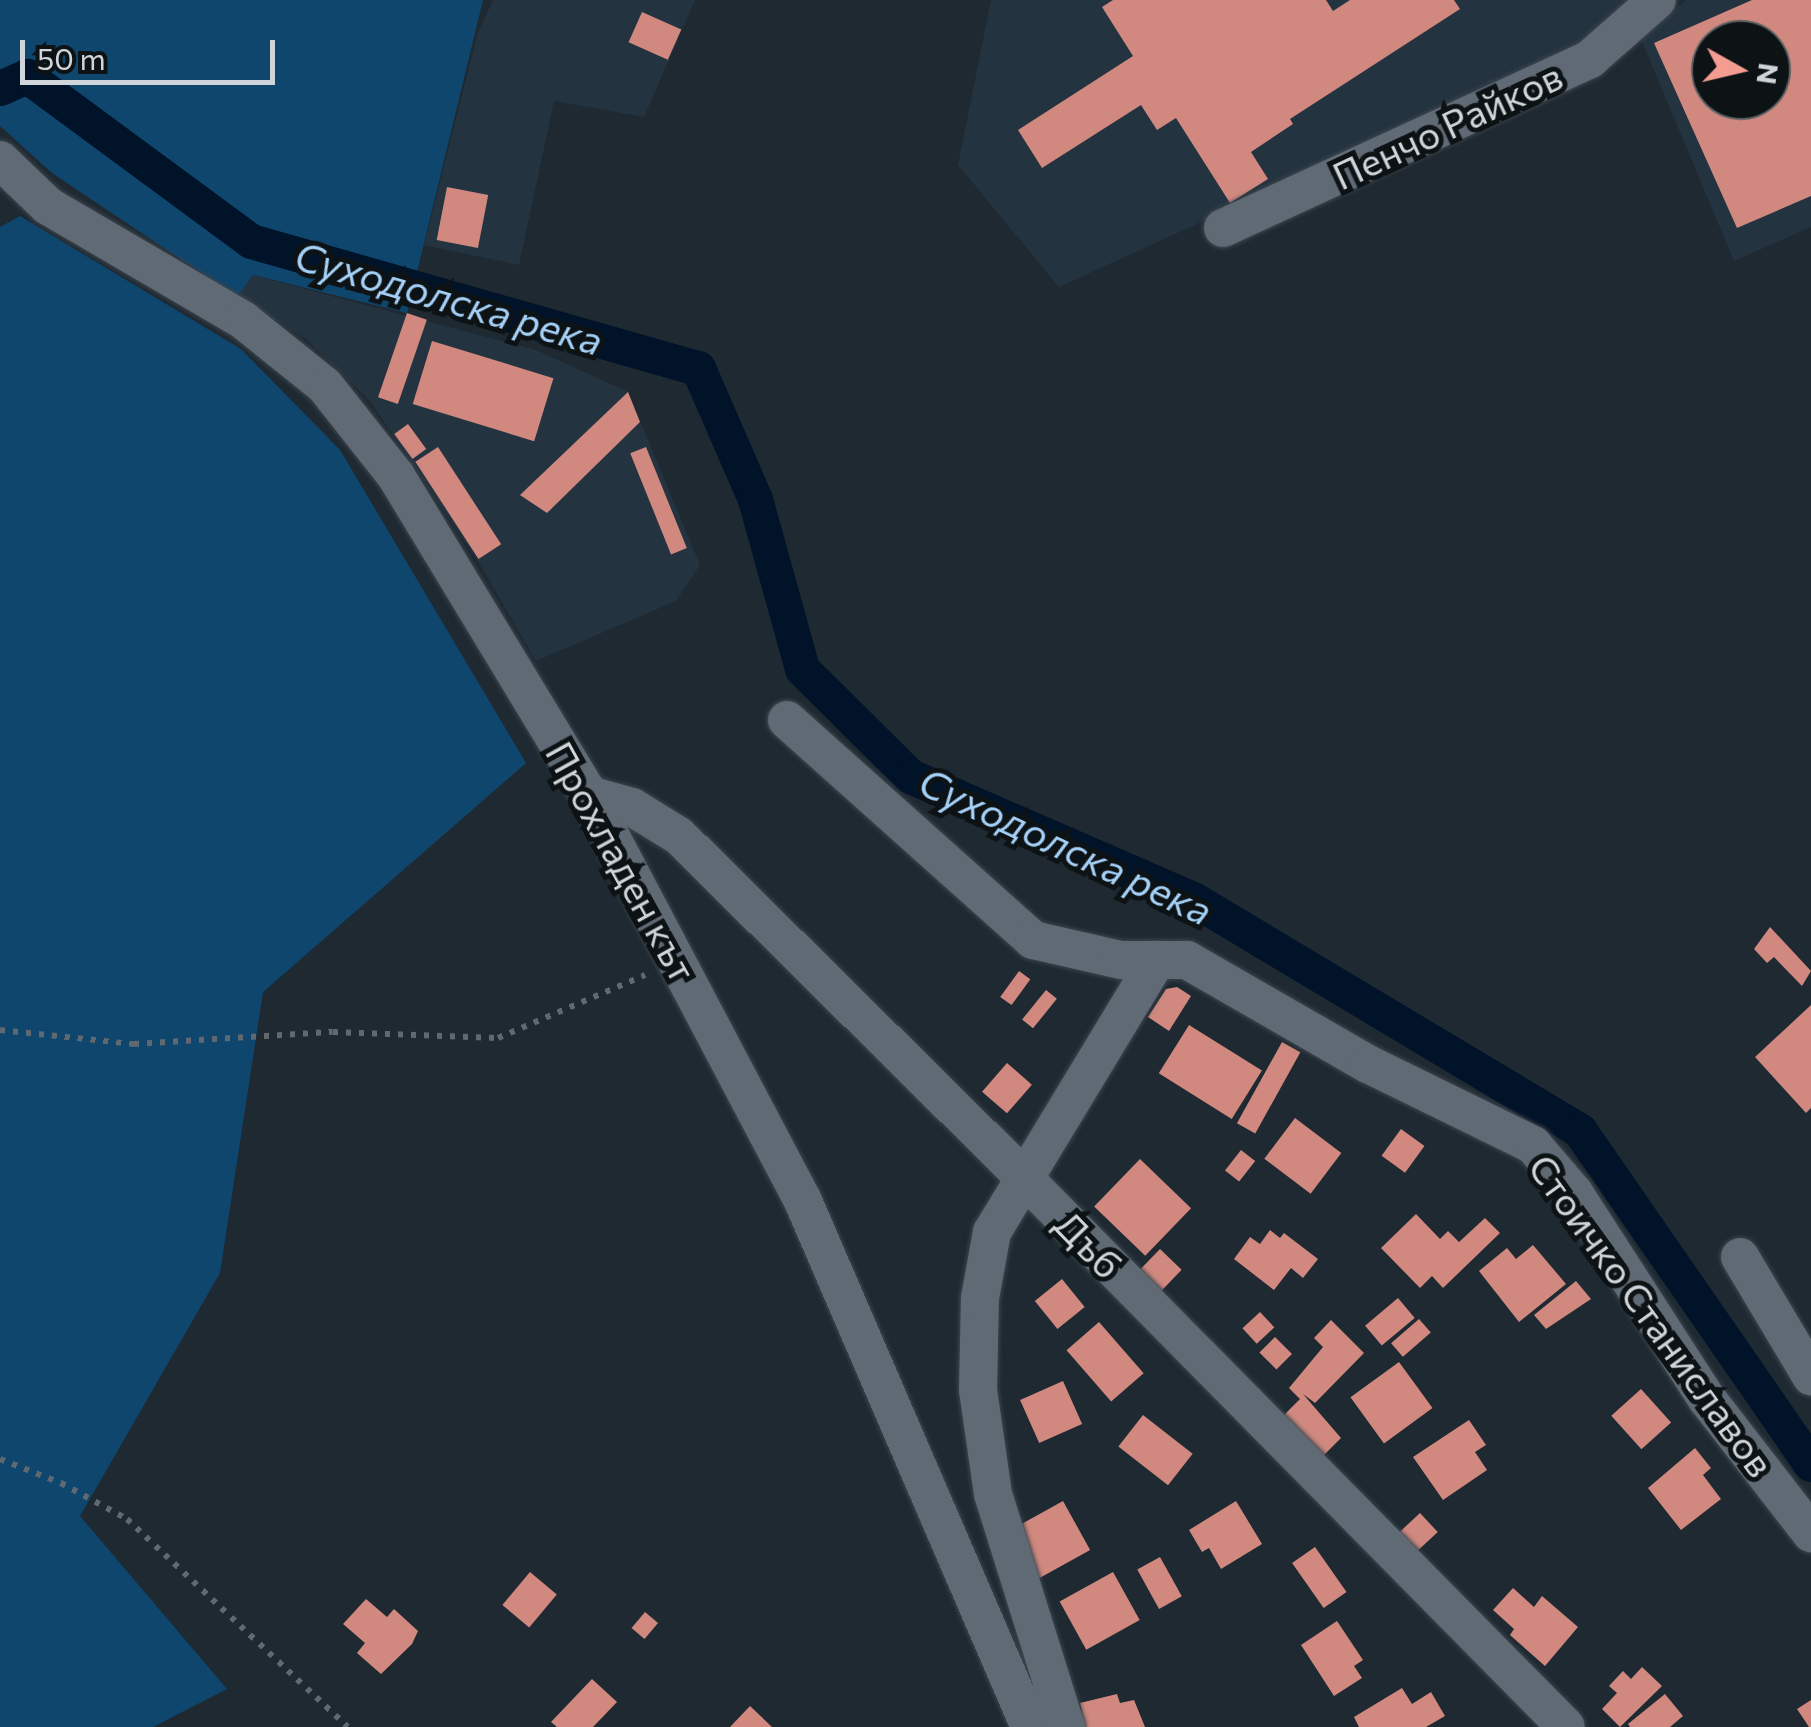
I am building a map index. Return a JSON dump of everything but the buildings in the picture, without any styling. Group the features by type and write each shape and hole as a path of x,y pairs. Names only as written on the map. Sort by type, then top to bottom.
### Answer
{"street":[{"name":"Пенчо Райков","path":"1223,228 1590,58 1657,0"},
{"name":"Прохладен кът","path":"0,160 48,206 243,320 325,386 396,476 589,795 804,1201 1030,1727"},
{"name":"Стоичко Станиславов","path":"788,720 1032,940 1122,960 1187,960 1220,975 1368,1064 1533,1145 1574,1193 1706,1399 1811,1533"},
{"name":"Дъб","path":"589,795 632,807 679,836 1024,1178 1566,1727"},
{"path":"1066,1727 993,1494 978,1390 980,1298 992,1232 1157,960"},
{"path":"1740,1258 1811,1376"}],"path":[{"path":"0,1030 134,1044 333,1032 498,1038 677,962"},
{"path":"0,1460 61,1483 128,1519 348,1727"}],"shaded area":[{"path":"0,0 483,0 407,313 253,275 237,297 52,173 0,126"},
{"path":"493,0 695,0 644,117 554,101 519,265 424,245 478,32"},
{"path":"991,0 1637,0 1589,45 1059,287 958,165"},
{"path":"1686,0 1811,0 1811,227 1734,261 1641,39"},
{"path":"20,216 241,349 340,450 526,763 263,992 220,1273 80,1516 227,1689 153,1727 0,1727 0,227"},
{"path":"252,275 536,350 628,392 700,565 676,601 536,661 476,558 370,401 307,340 237,297"}],"waterway":[{"name":"Суходолска река","path":"0,88 27,76 251,241 698,368 755,499 802,669 910,776 1193,899 1580,1131 1811,1464"}]}
